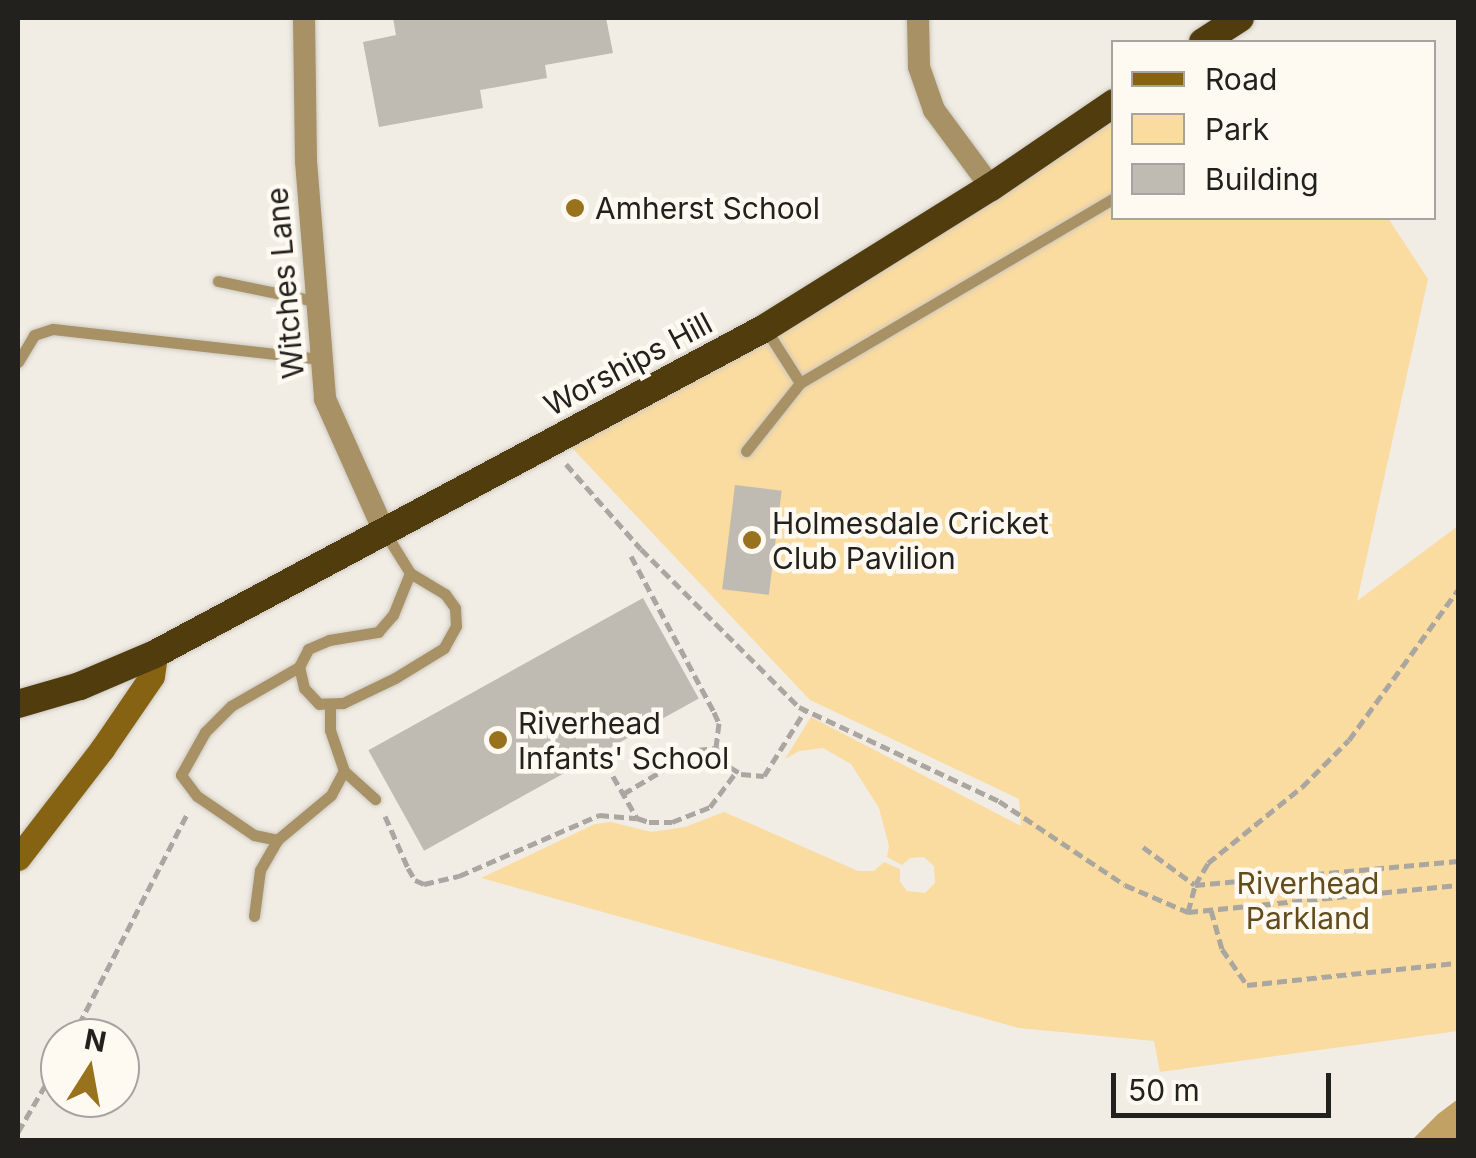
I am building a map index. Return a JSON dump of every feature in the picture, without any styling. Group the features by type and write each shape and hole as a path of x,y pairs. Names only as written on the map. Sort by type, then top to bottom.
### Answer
{"highway":[{"path":"1206,40 1240,18"},
{"name":"Worships Hill","path":"18,704 80,686 156,654 765,328 991,187 1111,105"}],"main road":[{"path":"18,858 152,676 156,654"}],"street":[{"name":"Witches Lane","path":"304,18 306,161 314,301 325,400 384,531"},
{"path":"918,18 920,67 934,110 991,187"}],"lane":[{"path":"746,451 800,383 1111,200"},
{"path":"218,281 314,301"},
{"path":"765,328 800,383"},
{"path":"18,362 34,335 52,329 320,359"},
{"path":"384,531 410,573 445,594 455,608 456,626 444,648 395,678 330,706 319,704 304,688 300,667 308,649 329,640 378,632 393,615 410,573"},
{"path":"277,840 254,835 197,796 182,775 204,732 231,706 300,667"},
{"path":"254,916 260,870 277,840 331,795 344,771 341,751 330,730 330,706"},
{"path":"344,771 374,799"}],"path":[{"path":"547,443 654,563 806,709 1000,800 1125,885 1188,912 1458,885"},
{"path":"632,556 719,723 716,748 737,772 764,776 772,769 806,709"},
{"path":"1188,912 1195,885 1208,862 1302,787 1348,740 1458,590"},
{"path":"623,794 698,750 716,748"},
{"path":"598,750 636,818"},
{"path":"374,799 415,880 424,884 459,876 599,815 660,824 702,812 719,799 737,772"},
{"path":"82,1018 197,796"},
{"path":"1143,848 1195,885 1458,861"},
{"path":"1211,910 1222,949 1247,985 1458,963"},
{"path":"18,1132 40,1094"}],"green space":[{"name":"Riverhead Parkland","path":"1111,100 1111,220 1389,220 1428,279 1357,601 1458,526 1458,1031 1160,1072 1154,1041 1019,1028 481,878 595,824 611,822 651,832 685,827 724,812 858,871 874,871 884,862 900,869 900,882 907,891 925,893 935,883 934,866 924,857 910,858 902,865 887,857 889,846 879,808 851,764 823,748 799,751 785,759 811,717 1021,826 1019,799 810,700 558,433 777,320"}],"shaded area":[{"path":"1458,1099 1456,1140 1412,1140 1438,1114"}],"building":[{"path":"393,18 606,18 613,53 545,65 547,78 480,90 483,108 379,127 363,42 396,35"},
{"name":"Holmesdale Cricket Club Pavilion","path":"735,485 782,491 769,595 722,589"},
{"path":"643,598 699,699 424,851 368,750"}],"place":[{"name":"Amherst School","path":"575,208"},
{"name":"Holmesdale Cricket Club Pavilion","path":"752,540"},
{"name":"Riverhead Infants' School","path":"498,740"}]}
